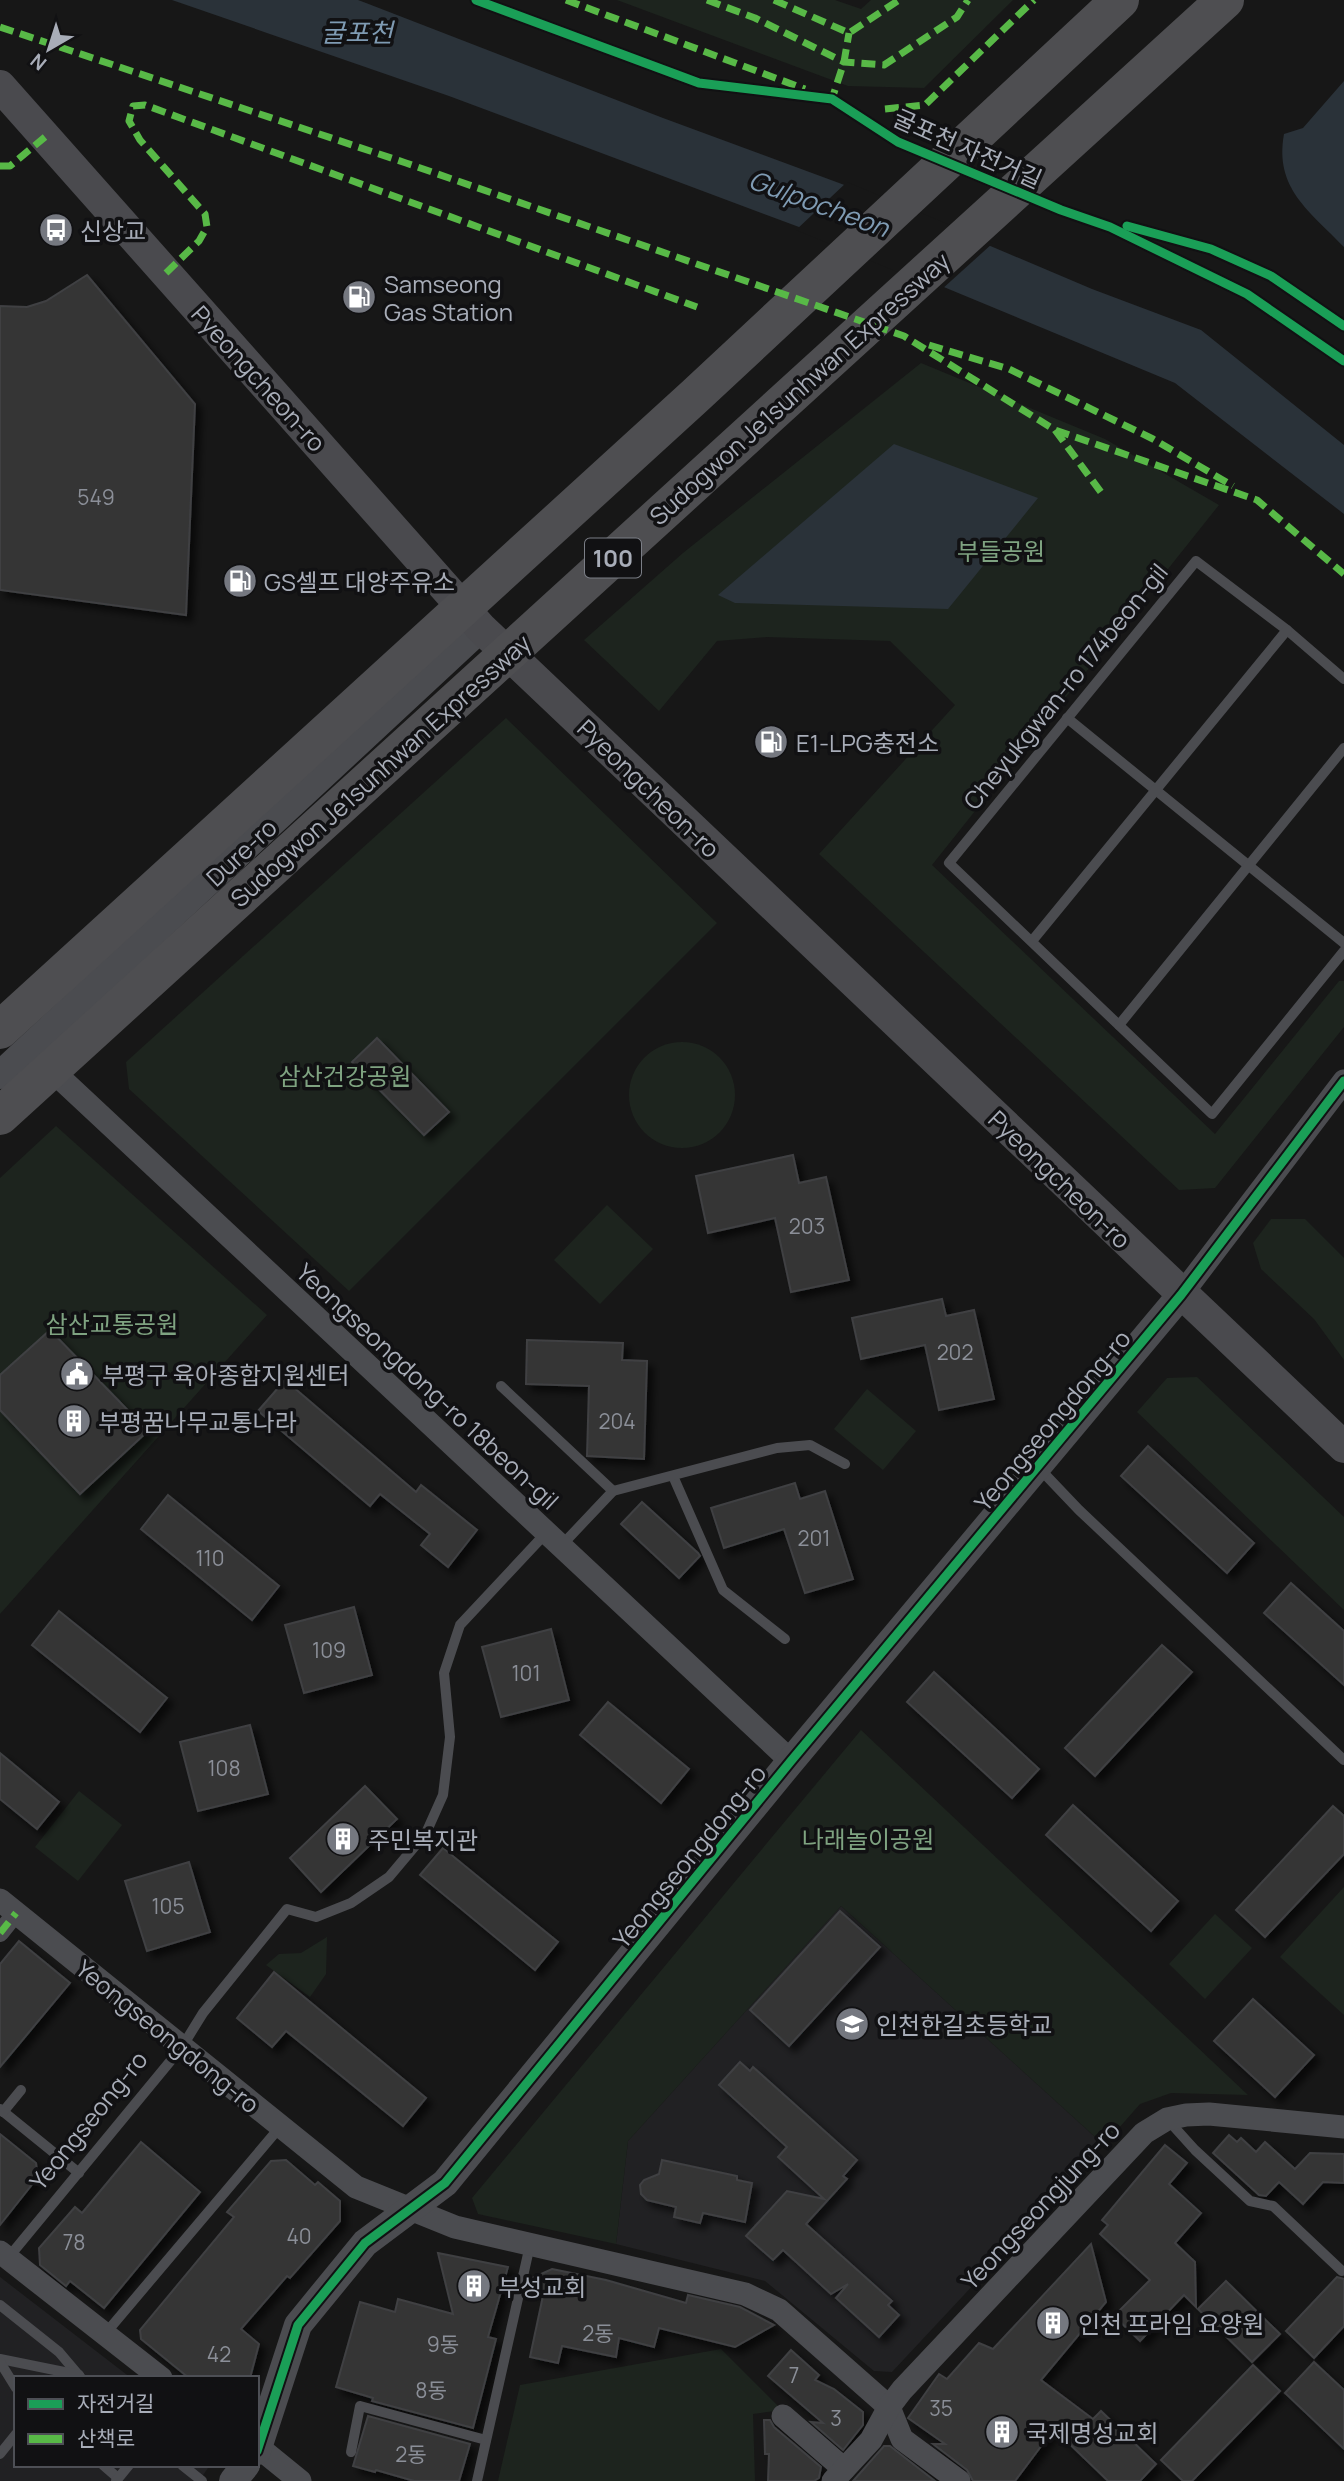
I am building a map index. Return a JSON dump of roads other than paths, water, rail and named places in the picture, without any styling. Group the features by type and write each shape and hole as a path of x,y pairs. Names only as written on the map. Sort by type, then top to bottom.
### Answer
{"highway":[{"name":"100","path":"14,1039 695,396 1120,0"},
{"name":"Sudogwon Je1sunhwan Expressway","path":"0,1116 1226,0"}],"main road":[{"name":"Pyeongcheon-ro","path":"0,86 481,628 1344,1447"}],"street":[{"name":"Dure-ro","path":"0,1075 14,1039 481,628"},
{"name":"Yeongseongdong-ro 18beon-gil","path":"14,1039 791,1761"},
{"path":"1181,1295 1344,1081"},
{"name":"Yeongseongdong-ro","path":"259,2441 298,2325 365,2243 445,2183 791,1761 1181,1295"},
{"path":"0,1933 8,1907"},
{"name":"Yeongseongdong-ro","path":"8,1907 356,2187 410,2209"},
{"name":"Yeongseongjung-ro","path":"783,2416 839,2475 871,2440 889,2407 1144,2133 1167,2119 1209,2114 1344,2127"},
{"path":"410,2209 455,2227 745,2294 779,2310 889,2407 902,2439 959,2481"},
{"name":"Yeongseong-ro","path":"4,2255 158,2376"},
{"path":"259,2455 300,2481"},
{"name":"Yeongseongdong-ro","path":"233,2481 244,2467"}],"lane":[{"name":"Cheyukgwan-ro 174beon-gil","path":"1032,942 949,863 1196,561 1287,630 1344,679"},
{"path":"1287,630 1032,942 1212,1114 1344,951"},
{"path":"1067,718 1344,943"},
{"path":"1119,1025 1344,748"},
{"path":"500,1386 613,1491"},
{"path":"554,1539 613,1491 777,1448 810,1445 845,1464"},
{"path":"1037,1467 1079,1510 1344,1760"},
{"path":"673,1476 723,1590 785,1639"},
{"name":"Yeongseong-ro","path":"4,2255 79,2173 182,2047 203,2013 287,1909 316,1917 351,1903 389,1877 426,1833 443,1795 450,1737 444,1673 460,1625 554,1539"},
{"path":"21,2090 2,2111 79,2173"},
{"path":"1167,2119 1195,2150 1250,2201 1273,2206 1342,2271"},
{"path":"105,2334 280,2127"},
{"path":"477,2481 530,2245"},
{"path":"0,2305 59,2352 80,2376"},
{"path":"0,2361 80,2376"},
{"path":"0,2361 14,2385"},
{"path":"351,2452 360,2406 486,2440"},
{"path":"0,2454 14,2436"},
{"path":"105,2467 117,2480"},
{"path":"184,2467 202,2481"}],"water":[{"name":"굴포천","path":"172,0 358,0 858,190 1092,289 1201,330 1344,445 1344,514 1175,383 799,227 449,96"},
{"path":"1344,81 1344,247 1298,198 1284,170 1282,153 1284,134 1303,128"},
{"path":"894,444 1038,498 948,609 735,603 718,595"}],"place":[{"name":"신상교","path":"56,230"},
{"name":"Samseong Gas Station","path":"359,297"},
{"name":"GS셀프 대양주유소","path":"240,581"},
{"name":"E1-LPG충전소","path":"771,742"},
{"name":"부평구 육아종합지원센터","path":"77,1374"},
{"name":"부평꿈나무교통나라","path":"74,1421"},
{"name":"주민복지관","path":"343,1839"},
{"name":"인천한길초등학교","path":"852,2024"},
{"name":"부성교회","path":"474,2286"},
{"name":"인천 프라임 요양원","path":"1053,2323"},
{"name":"국제명성교회","path":"1002,2432"}],"water label":[{"name":"Gulpocheon","path":"819,203"}],"park label":[{"name":"부들공원","path":"1001,550"},
{"name":"삼산건강공원","path":"345,1075"},
{"name":"삼산교통공원","path":"112,1323"},
{"name":"나래놀이공원","path":"868,1838"}]}
